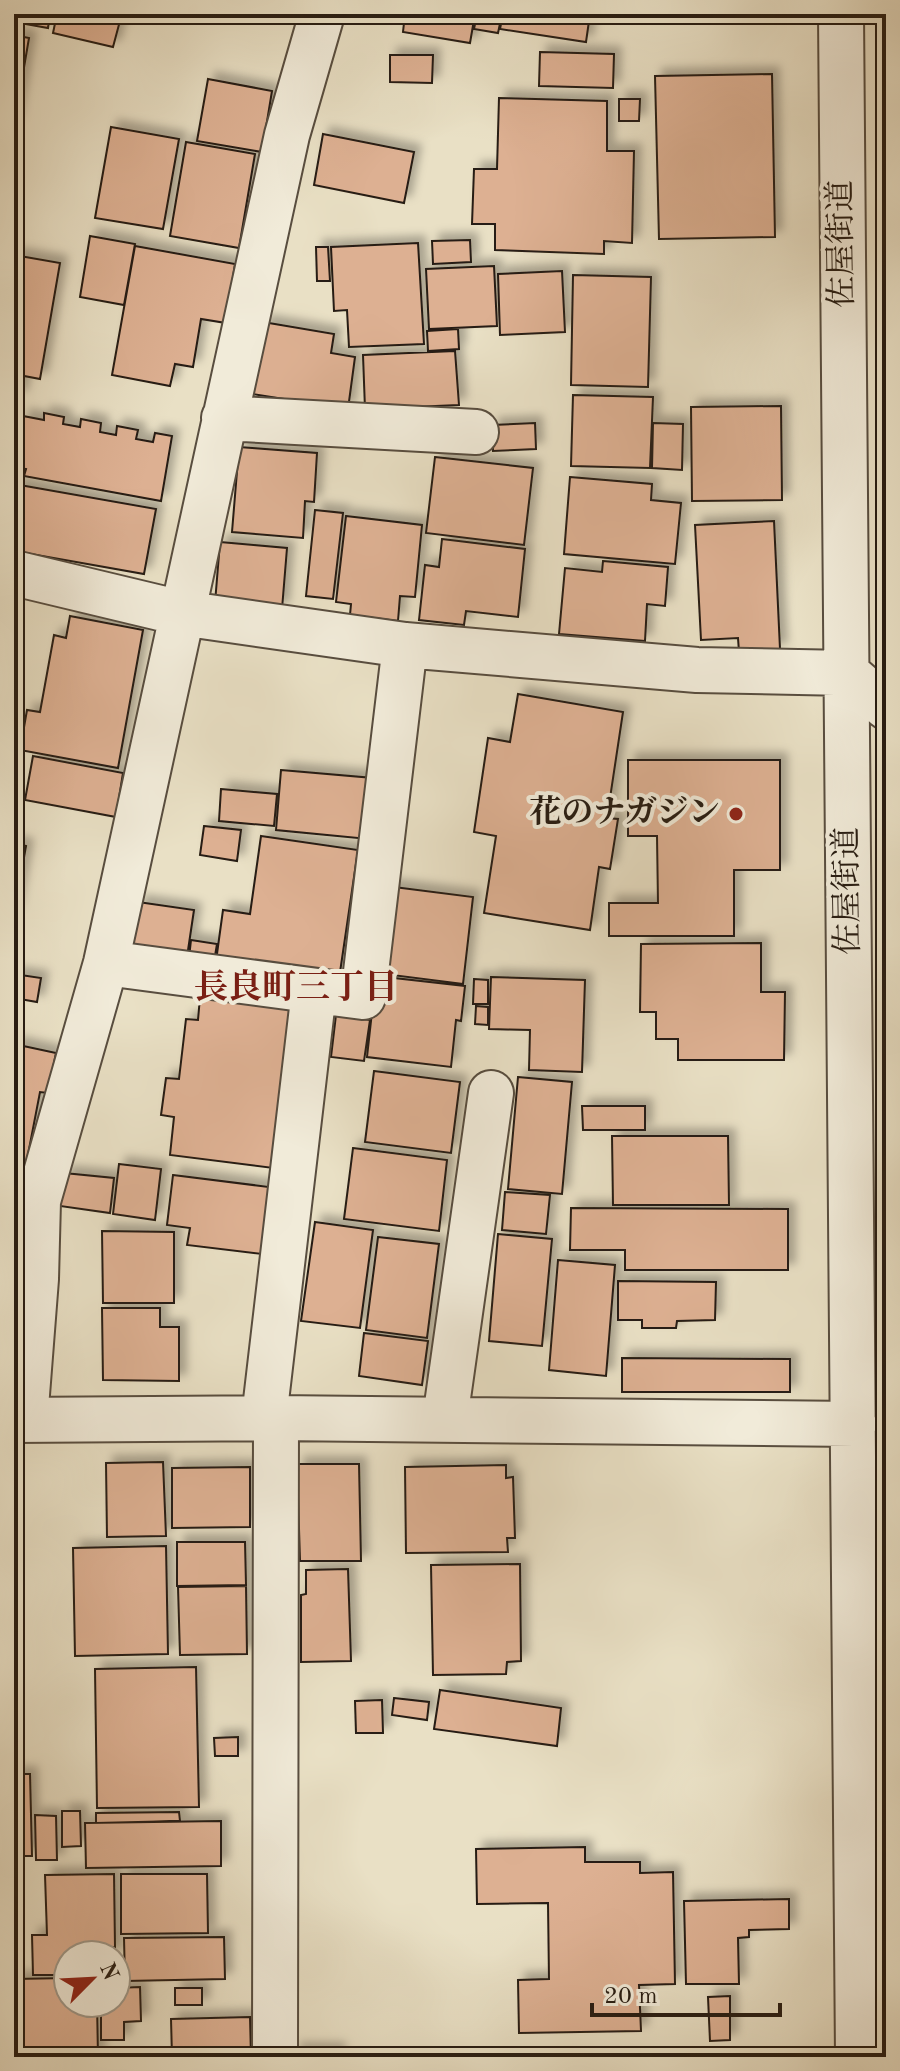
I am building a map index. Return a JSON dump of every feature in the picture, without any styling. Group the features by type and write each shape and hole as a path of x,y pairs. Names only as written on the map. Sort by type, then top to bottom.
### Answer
{"street":[{"path":"322,14 287,135 106,963 38,1201 36,1279 20,1420 270,1418 854,1424"},
{"name":"佐屋街道","path":"841,14 854,1424 871,1580 858,2057"},
{"path":"224,418 476,432"},
{"path":"14,573 181,613 405,645 697,670 847,673 886,707"},
{"path":"106,963 363,997 405,645"},
{"path":"275,2057 270,1418 314,991"},
{"path":"445,1419 491,1093"}],"building":[{"path":"14,14 50,14 48,28 14,22"},
{"path":"57,14 110,14 121,17 113,47 53,33"},
{"path":"386,14 475,14 470,43 403,32 404,23 385,20"},
{"path":"477,14 502,14 498,33 474,29"},
{"path":"503,14 590,14 586,42 500,29"},
{"path":"14,35 29,38 14,126"},
{"path":"540,52 614,54 613,88 539,86"},
{"path":"390,55 433,55 432,83 390,82"},
{"path":"772,74 775,237 659,239 655,76"},
{"path":"208,79 272,91 262,152 197,141"},
{"path":"499,98 607,101 607,151 634,151 632,243 604,241 604,254 495,250 495,224 472,224 474,169 497,169"},
{"path":"619,99 640,99 639,121 619,121"},
{"path":"111,127 179,139 163,229 95,218"},
{"path":"323,134 414,152 404,203 314,185"},
{"path":"186,142 255,154 239,248 170,236"},
{"path":"90,236 135,244 124,305 80,297"},
{"path":"470,240 471,262 433,264 432,241"},
{"path":"418,243 424,344 349,347 347,310 334,311 331,247"},
{"path":"135,246 235,264 226,323 201,319 193,367 175,364 170,386 112,375"},
{"path":"316,247 328,247 330,281 317,281"},
{"path":"14,255 60,263 40,379 24,376 20,397 14,396"},
{"path":"494,266 497,326 429,329 426,269"},
{"path":"562,271 565,332 500,335 498,274"},
{"path":"573,275 651,277 648,387 571,385"},
{"path":"263,322 334,334 331,353 355,357 348,409 252,394"},
{"path":"458,329 459,349 428,351 427,331"},
{"path":"455,351 459,405 365,409 363,355"},
{"path":"573,395 653,397 650,468 571,466"},
{"path":"781,406 782,500 692,501 691,407"},
{"path":"44,413 64,417 63,424 80,427 81,419 101,423 100,432 116,435 117,426 138,430 136,439 153,442 155,433 172,436 161,501 24,476 26,469 14,467 23,416 44,420"},
{"path":"535,423 536,449 493,451 492,425"},
{"path":"653,423 683,424 682,470 652,468"},
{"path":"239,447 317,453 314,502 305,501 303,538 232,532"},
{"path":"435,457 533,468 524,545 426,533"},
{"path":"570,477 652,484 651,500 681,503 675,564 564,554"},
{"path":"14,484 156,509 144,574 14,551"},
{"path":"315,510 343,513 333,599 306,596"},
{"path":"346,516 422,525 415,597 400,596 398,621 350,615 351,604 336,602"},
{"path":"774,521 780,649 739,652 738,638 701,640 695,525"},
{"path":"442,539 525,549 518,617 466,611 464,625 419,620 425,565 439,567"},
{"path":"220,542 287,548 282,609 215,603"},
{"path":"603,561 668,567 665,606 647,604 645,641 559,634 565,568 602,572"},
{"path":"70,616 143,630 118,768 20,750 27,710 40,712 54,635 66,638"},
{"path":"518,694 623,712 607,818 618,819 610,869 599,867 590,930 484,913 496,836 474,832 488,738 510,742"},
{"path":"33,756 123,773 116,817 25,800"},
{"path":"628,760 780,760 780,870 734,870 734,936 609,936 609,903 658,903 657,836 628,836"},
{"path":"281,770 373,778 368,839 276,830"},
{"path":"221,789 277,794 274,826 219,821"},
{"path":"204,826 241,830 237,861 200,855"},
{"path":"261,836 358,850 339,979 216,961 223,910 250,914"},
{"path":"14,843 26,846 14,914"},
{"path":"386,886 473,897 463,984 376,973"},
{"path":"138,902 194,910 187,957 132,949"},
{"path":"191,940 217,944 214,962 189,958"},
{"path":"761,943 761,992 785,992 784,1060 678,1060 678,1039 656,1039 656,1012 640,1012 641,944"},
{"path":"14,974 41,978 37,1002 14,998"},
{"path":"376,976 465,986 461,1021 456,1020 451,1067 367,1057"},
{"path":"491,977 585,980 582,1072 529,1070 530,1030 489,1029"},
{"path":"474,979 488,980 488,1004 473,1004"},
{"path":"200,997 292,1008 273,1168 170,1155 174,1117 161,1115 166,1078 179,1079 186,1019 198,1020"},
{"path":"476,1006 488,1007 488,1025 475,1024"},
{"path":"336,1015 370,1020 364,1061 331,1057"},
{"path":"14,1044 56,1053 48,1093 40,1092 21,1191 14,1189"},
{"path":"374,1071 460,1082 451,1153 365,1142"},
{"path":"518,1077 572,1082 562,1194 508,1189"},
{"path":"582,1106 645,1106 645,1130 583,1130"},
{"path":"612,1136 728,1136 729,1205 613,1205"},
{"path":"353,1148 447,1160 439,1231 344,1219"},
{"path":"119,1164 161,1169 155,1220 113,1214"},
{"path":"64,1173 114,1178 110,1213 60,1206"},
{"path":"173,1175 269,1187 262,1254 187,1245 190,1228 167,1225"},
{"path":"505,1192 550,1195 546,1234 502,1230"},
{"path":"571,1208 788,1209 788,1270 625,1270 625,1250 570,1250"},
{"path":"315,1222 373,1230 360,1328 301,1321"},
{"path":"102,1231 174,1232 174,1303 103,1303"},
{"path":"498,1234 552,1239 542,1346 489,1341"},
{"path":"378,1237 439,1244 427,1338 366,1330"},
{"path":"558,1260 615,1265 606,1376 549,1370"},
{"path":"618,1281 716,1282 715,1320 677,1321 676,1328 642,1328 642,1320 618,1320"},
{"path":"102,1308 160,1308 160,1327 179,1327 179,1381 103,1380"},
{"path":"364,1333 428,1341 422,1385 359,1376"},
{"path":"622,1358 790,1359 790,1392 622,1392"},
{"path":"163,1462 166,1536 107,1537 106,1463"},
{"path":"297,1464 359,1464 361,1561 300,1561"},
{"path":"506,1465 506,1478 513,1477 515,1538 507,1538 508,1552 406,1553 405,1467"},
{"path":"250,1467 250,1527 172,1528 172,1468"},
{"path":"177,1542 245,1542 246,1585 177,1586"},
{"path":"166,1546 168,1654 75,1656 73,1548"},
{"path":"520,1564 521,1661 507,1662 506,1674 433,1675 431,1565"},
{"path":"348,1569 351,1661 301,1662 301,1595 306,1594 306,1570"},
{"path":"246,1586 247,1654 180,1655 178,1587"},
{"path":"196,1667 199,1807 97,1808 95,1669"},
{"path":"440,1690 561,1708 557,1746 434,1729"},
{"path":"394,1698 429,1702 427,1720 392,1715"},
{"path":"382,1700 383,1733 356,1733 355,1701"},
{"path":"238,1737 238,1756 215,1756 214,1738"},
{"path":"14,1774 30,1774 32,1856 14,1856"},
{"path":"62,1811 80,1811 81,1846 62,1847"},
{"path":"179,1812 180,1821 96,1823 96,1813"},
{"path":"35,1815 56,1816 57,1860 36,1860"},
{"path":"221,1821 221,1866 86,1868 85,1823"},
{"path":"585,1847 585,1862 640,1862 640,1873 673,1872 675,1984 639,1985 641,2031 519,2033 518,1980 549,1979 548,1903 477,1904 476,1849"},
{"path":"114,1874 115,1939 52,1939 52,1975 33,1975 32,1935 47,1935 45,1875"},
{"path":"121,1874 207,1874 208,1933 121,1934"},
{"path":"789,1899 789,1929 749,1930 749,1937 738,1938 739,1984 686,1984 684,1901"},
{"path":"224,1937 225,1979 132,1981 132,1939 124,1938"},
{"path":"52,1978 52,2019 97,2019 98,2057 14,2057 14,1979"},
{"path":"132,1987 140,1987 141,2021 124,2022 124,2040 101,2040 101,2019 132,2019"},
{"path":"175,1988 202,1988 202,2005 175,2005"},
{"path":"730,1996 730,2040 710,2041 708,1997"},
{"path":"250,2017 251,2057 172,2057 171,2019"},
{"path":"294,2050 338,2050 338,2057 294,2057"}],"place":[{"name":"花のナガジン","path":"736,814"}],"district":[{"name":"長良町三丁目","path":"296,989"}]}
